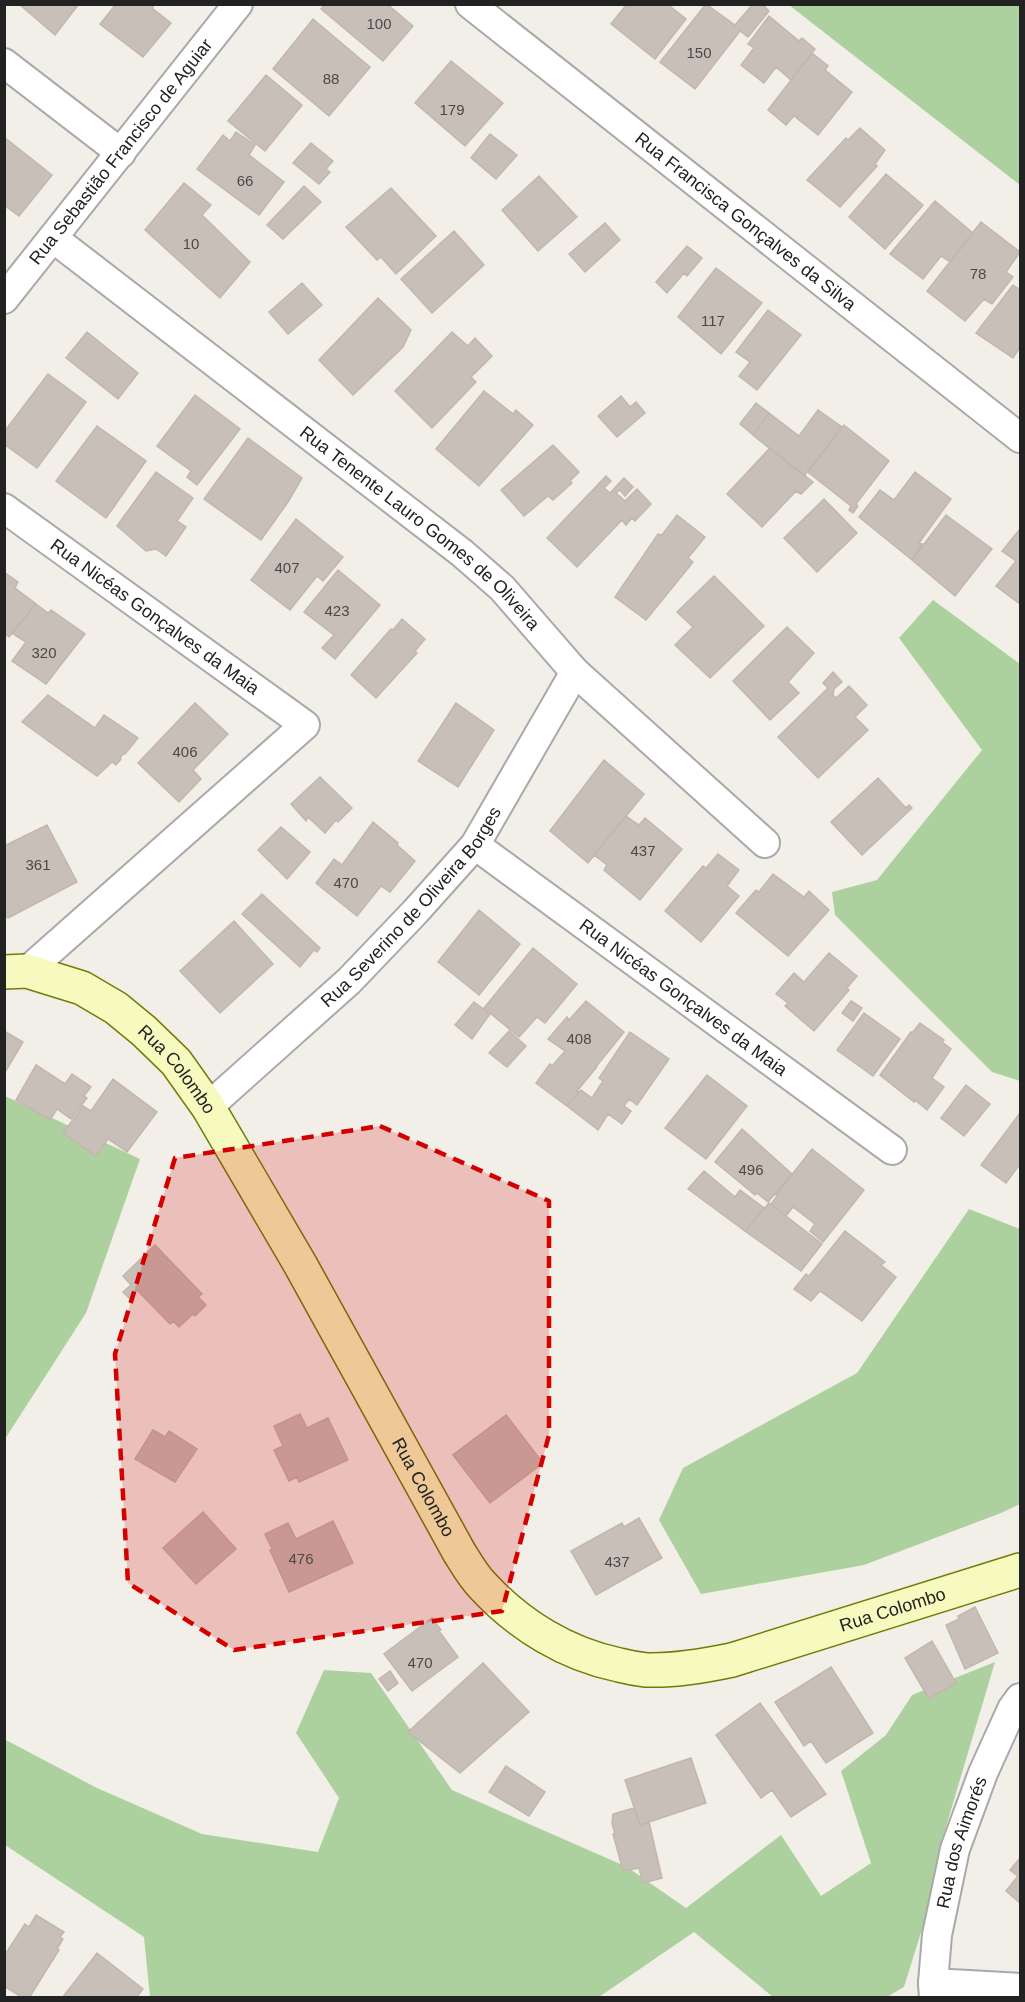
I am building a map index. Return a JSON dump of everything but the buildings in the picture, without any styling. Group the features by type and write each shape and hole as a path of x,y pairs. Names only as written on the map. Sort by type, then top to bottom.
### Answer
{"street":[{"name":"Rua Sebastião Francisco de Aguiar","path":"4,299 238,4"},
{"name":"Rua Francisca Gonçalves da Silva","path":"470,4 1020,438"},
{"path":"4,63 121,153"},
{"name":"Rua Tenente Lauro Gomes de Oliveira","path":"53,238 462,553 502,588 575,672 765,843"},
{"name":"Rua Nicéas Gonçalves da Maia","path":"4,508 305,725 16,972"},
{"name":"Rua Severino de Oliveira Borges","path":"208,1107 349,981 416,912 475,845 575,672"},
{"name":"Rua Nicéas Gonçalves da Maia","path":"475,845 892,1150"},
{"name":"Rua Colombo","path":"16,972 82,988 116,1008 176,1062 208,1107 300,1264 459,1552 481,1584 506,1608 568,1650 605,1662 644,1670 687,1669 732,1660 1020,1570"},
{"name":"Rua dos Aimorés","path":"933,1990 937,1935 955,1849 983,1773 1012,1709 1020,1698"},
{"path":"933,1990 1020,1988"}],"highlighted area":[{"path":"380,1126 549,1201 549,1435 502,1611 234,1650 128,1583 115,1354 175,1158"}],"green space":[{"path":"789,5 1020,5 1020,185"},
{"path":"933,600 1020,664 1020,1081 992,1072 835,915 832,892 877,880 982,750 899,638"},
{"path":"5,1096 140,1159 86,1313 5,1439"},
{"path":"969,1209 1020,1229 1020,1504 864,1565 701,1594 659,1520 683,1468 857,1373"},
{"path":"995,1662 942,1840 932,1897 904,1987 887,1997 773,1997 694,1932 599,1997 150,1997 144,1937 5,1845 4,1739 97,1788 202,1834 318,1852 339,1798 296,1733 324,1670 371,1673 452,1790 627,1867 686,1908 781,1835 821,1896 871,1863 841,1771 886,1735 912,1695"}]}
